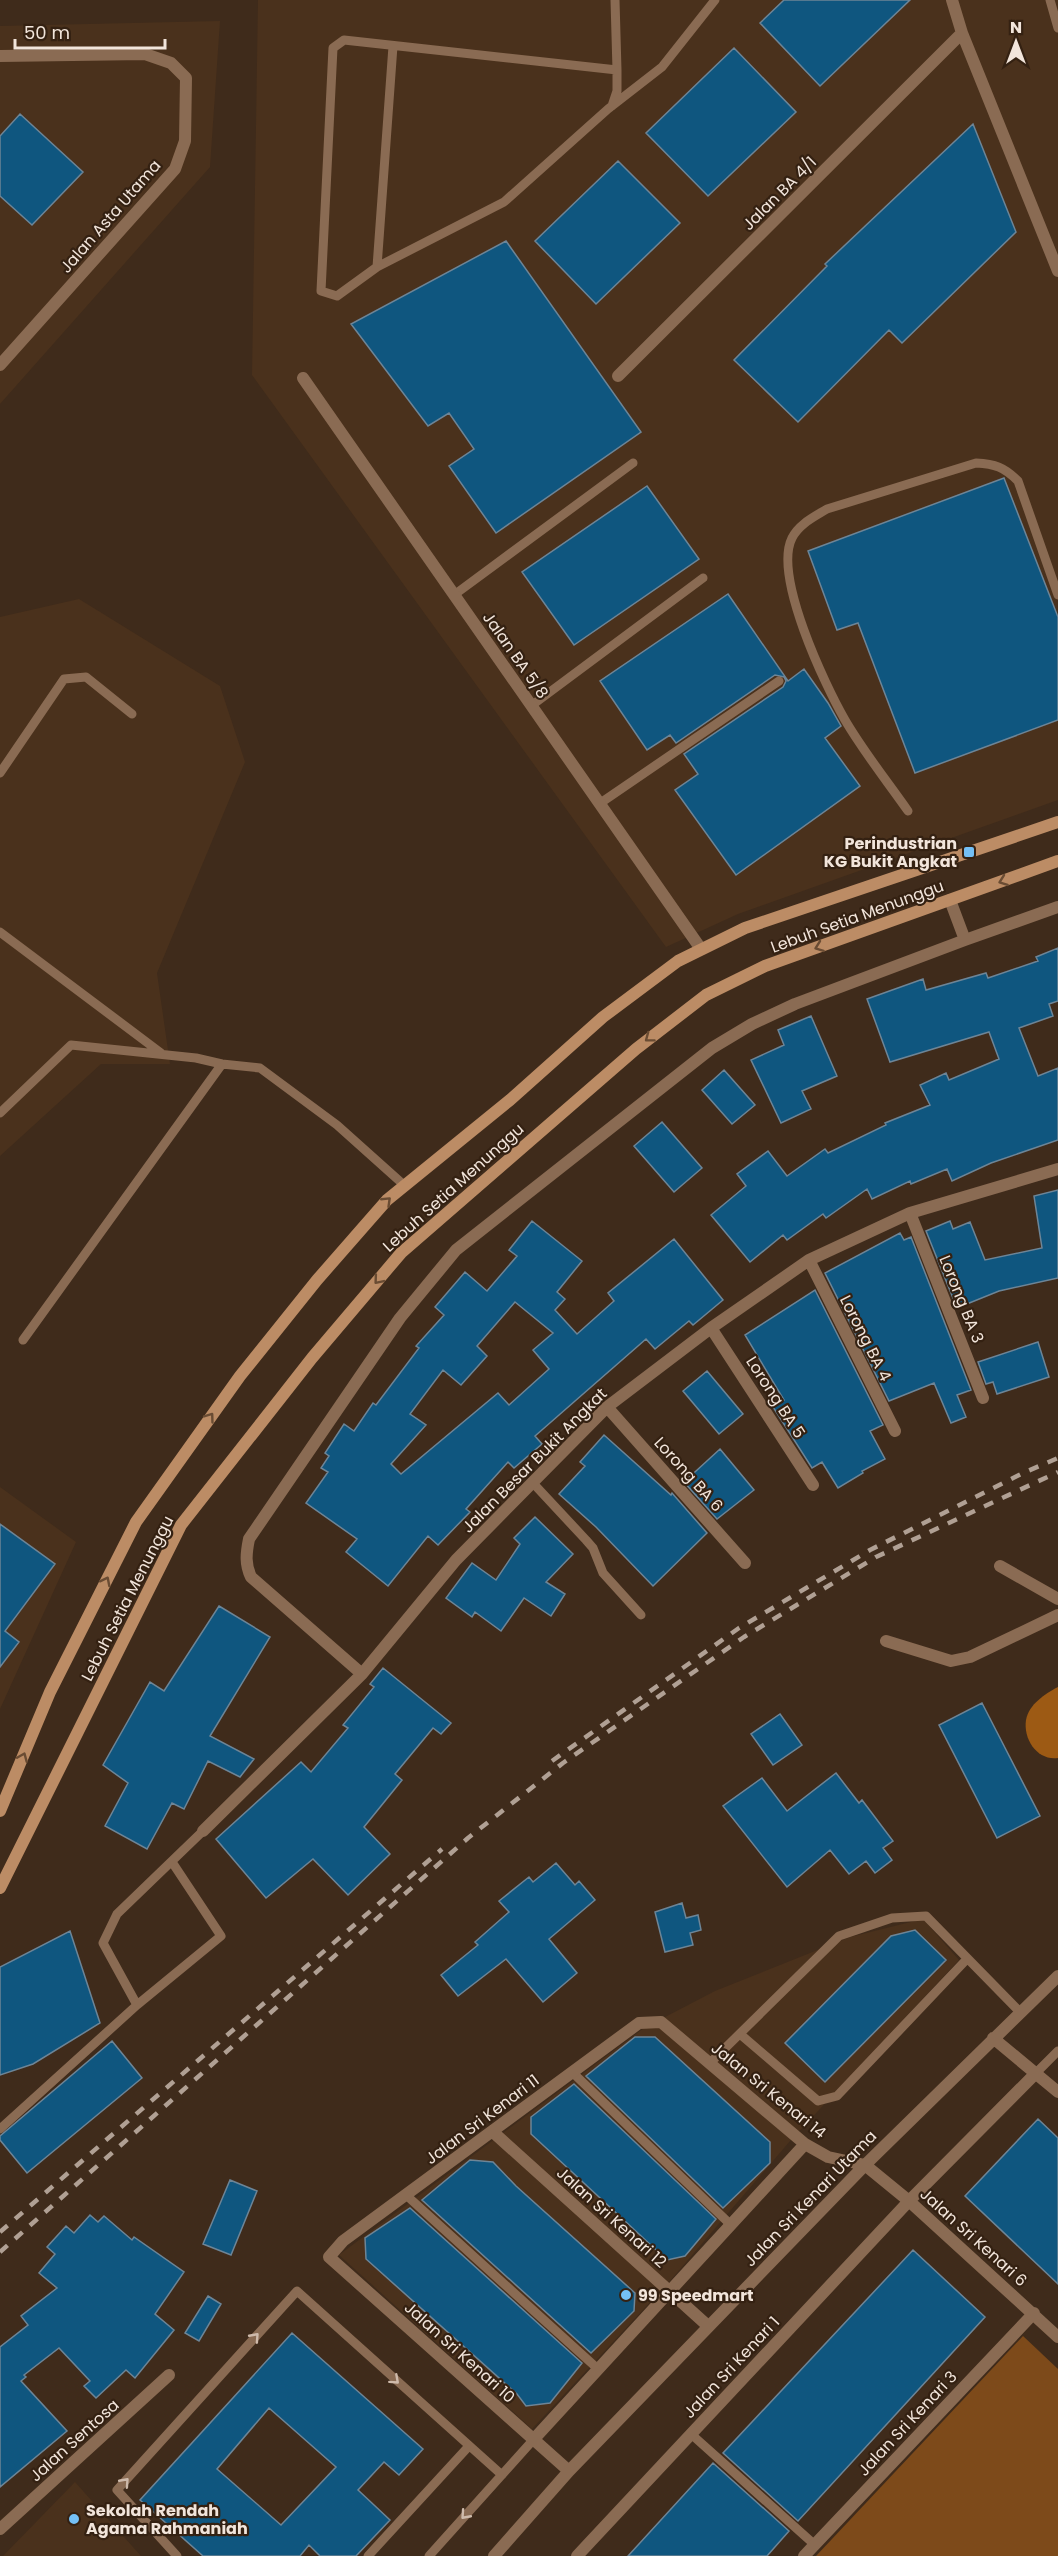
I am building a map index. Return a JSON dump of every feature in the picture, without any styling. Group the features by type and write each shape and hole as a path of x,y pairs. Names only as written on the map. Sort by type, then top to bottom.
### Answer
{"street":[{"path":"952,0 962,33 1058,271"},
{"name":"Jalan BA 4/1","path":"618,375 962,33"},
{"name":"Jalan Asta Utama","path":"0,56 146,54 171,63 186,78 185,141 175,169 0,365"},
{"name":"Jalan BA 5/8","path":"303,378 701,949"},
{"name":"Lebuh Setia Menunggu","path":"0,1811 50,1692 135,1522 240,1376 317,1280 387,1200 510,1100 603,1017 678,961 745,928 1058,822"},
{"name":"Lebuh Setia Menunggu","path":"0,1888 181,1525 312,1358 401,1253 636,1049 706,995 765,966 1058,861"},
{"path":"950,900 965,939"},
{"path":"362,1674 251,1577 246,1567 249,1539 414,1301 456,1250 712,1048 752,1024 795,1004 965,939 1058,907"},
{"name":"Jalan Besar Bukit Angkat","path":"203,1831 362,1674 456,1560 608,1407 711,1328 808,1260 910,1213 1058,1168"},
{"name":"Lorong BA 3","path":"910,1213 983,1398"},
{"name":"Lorong BA 4","path":"808,1260 895,1431"},
{"name":"Lorong BA 5","path":"711,1328 813,1485"},
{"name":"Lorong BA 6","path":"608,1407 745,1563"},
{"path":"1000,1566 1058,1599"},
{"path":"886,1641 951,1660 970,1657 1058,1615"},
{"name":"Jalan Sri Kenari Utama","path":"494,2556 569,2471 708,2326 865,2165 1058,1976"},
{"name":"Jalan Sri Kenari 14","path":"661,2022 805,2144 828,2157 865,2165"},
{"name":"Jalan Sri Kenari 11","path":"329,2257 343,2241 639,2023 661,2022"},
{"path":"993,2038 1058,2092"},
{"name":"Jalan Sri Kenari 1","path":"577,2556 909,2201 1036,2073"},
{"name":"Jalan Sri Kenari 12","path":"494,2132 708,2326"},
{"path":"534,2439 805,2144"},
{"name":"Jalan Sri Kenari 6","path":"865,2165 909,2201 1058,2337"},
{"name":"Jalan Sri Kenari 10","path":"329,2257 569,2471"},
{"name":"Jalan Sri Kenari 3","path":"804,2556 1034,2313"},
{"name":"Jalan Sentosa","path":"0,2529 169,2375"}],"lane":[{"path":"612,106 617,91 615,0"},
{"path":"617,70 344,40 333,48 321,291 337,296 377,267 504,202 612,106 662,67 715,0"},
{"path":"1050,0 1058,28"},
{"path":"377,267 393,46"},
{"path":"454,595 633,463"},
{"path":"908,811 846,721 825,681 792,596 788,565 791,539 805,522 827,509 976,463 992,464 1006,468 1018,481 1058,595"},
{"path":"531,706 703,578"},
{"path":"0,773 64,679 86,677 132,714"},
{"path":"600,804 779,681"},
{"path":"0,932 162,1054"},
{"path":"0,1113 71,1045 196,1058 222,1064 261,1068 337,1125 404,1185"},
{"path":"22,1340 222,1064"},
{"path":"532,1482 585,1539 592,1548 603,1573 641,1615"},
{"path":"137,2005 103,1942 117,1914 203,1831"},
{"path":"0,2128 137,2005 221,1936 172,1862"},
{"path":"710,2063 839,1936 892,1918 926,1916 966,1960 1020,2012"},
{"path":"740,2034 818,2101 829,2100 837,2096 966,1960"},
{"path":"1036,2073 1058,2051"},
{"path":"572,2072 731,2224"},
{"path":"406,2195 598,2369"},
{"path":"177,2556 117,2490 297,2291 502,2475"},
{"path":"691,2434 814,2545"},
{"path":"429,2556 534,2439"},
{"path":"368,2556 469,2446"}],"shaded area":[{"path":"258,0 1058,0 1058,800 738,914 666,947 252,375"},
{"path":"220,21 210,167 0,404 0,26"},
{"path":"79,599 220,686 245,762 157,973 170,1064 101,1064 0,1156 0,617"},
{"path":"0,1487 76,1542 0,1709"},
{"path":"1058,1687 1058,1758 1051,1758 1038,1753 1033,1748 1027,1735 1026,1720 1034,1704"},
{"path":"923,1919 959,1960 790,2141 669,2282 532,2429 339,2255 644,2028 715,1991 850,1937"},
{"path":"1023,2336 1058,2369 1058,2556 816,2556"},
{"name":"Sekolah Rendah Agama Rahmaniah","path":"75,2482 141,2556 3,2556"}],"building":[{"path":"784,0 910,0 820,86 760,23"},
{"path":"734,48 796,112 708,196 646,133"},
{"path":"20,114 83,172 32,225 0,196 0,136"},
{"path":"973,124 1016,232 902,343 889,330 798,422 734,360 827,266 825,264"},
{"path":"618,161 680,223 596,304 535,241"},
{"path":"506,241 641,432 496,533 449,466 474,449 449,413 428,426 351,324"},
{"path":"1004,478 1058,617 1058,720 915,773 858,623 837,630 808,551"},
{"path":"647,486 699,559 574,645 522,572"},
{"path":"728,594 788,681 804,669 828,703 841,726 825,738 860,786 736,875 675,790 698,774 684,754 783,687 786,681 784,677 775,675 676,743 670,735 647,750 600,681"},
{"path":"1058,948 1058,1001 1049,1004 1053,1016 1019,1028 1038,1076 1058,1068 1058,1140 991,1163 952,1181 947,1169 911,1184 910,1181 872,1199 867,1189 826,1218 823,1214 787,1240 783,1235 750,1262 711,1215 746,1186 737,1174 768,1151 787,1176 825,1149 828,1153 886,1125 885,1123 930,1105 920,1085 946,1073 949,1080 999,1059 989,1032 890,1062 867,999 923,979 926,990 986,973 988,978 1038,961 1036,957"},
{"path":"811,1016 837,1076 802,1091 811,1109 781,1123 751,1060 784,1045 778,1030"},
{"path":"724,1070 755,1105 732,1124 702,1090"},
{"path":"662,1122 702,1168 674,1192 634,1146"},
{"path":"1058,1190 1058,1278 999,1291 957,1308 926,1231 950,1221 953,1229 970,1222 985,1260 1042,1248 1034,1196"},
{"path":"532,1221 582,1261 557,1292 565,1299 555,1310 577,1334 614,1301 608,1293 674,1239 723,1300 693,1325 689,1321 655,1349 646,1339 535,1436 542,1444 514,1468 508,1462 466,1509 470,1512 438,1545 428,1536 388,1586 346,1552 357,1539 306,1503 328,1472 321,1468 329,1456 325,1453 344,1424 354,1431 373,1403 376,1405 419,1348 416,1346 444,1315 435,1307 465,1272 487,1291 517,1256 509,1250","holes":["515,1302 553,1333 533,1350 549,1369 509,1405 498,1393 401,1474 391,1464 426,1425 410,1414 443,1370 461,1385 487,1356 477,1346"]},
{"path":"900,1233 904,1240 911,1237 971,1390 957,1395 966,1417 951,1423 934,1383 889,1401 825,1273"},
{"path":"815,1290 883,1425 870,1431 885,1459 862,1471 863,1473 838,1488 822,1462 812,1468 773,1407 784,1400 745,1335"},
{"path":"1038,1342 1049,1377 997,1394 993,1382 986,1384 978,1362"},
{"path":"707,1371 743,1414 719,1434 683,1391"},
{"path":"604,1435 671,1495 672,1493 707,1533 653,1586 596,1527 559,1494 585,1466 580,1462"},
{"path":"720,1449 754,1490 717,1519 684,1482"},
{"path":"535,1517 573,1554 546,1582 565,1594 551,1616 524,1598 501,1631 475,1612 472,1617 446,1598 472,1563 496,1580 520,1544 514,1538"},
{"path":"0,1524 55,1564 5,1631 19,1642 0,1667"},
{"path":"219,1606 270,1637 210,1736 254,1759 240,1777 208,1761 184,1809 172,1803 147,1849 105,1826 128,1783 103,1765 150,1682 164,1691"},
{"path":"383,1668 451,1723 441,1734 433,1728 395,1774 402,1780 364,1827 390,1854 348,1895 313,1859 266,1898 216,1839 301,1762 311,1772 348,1728 343,1725 374,1687 370,1684"},
{"path":"982,1703 1040,1816 997,1838 939,1725"},
{"path":"780,1714 802,1745 773,1765 751,1734"},
{"path":"836,1773 859,1803 862,1800 893,1841 883,1848 892,1860 875,1873 866,1861 849,1874 830,1850 787,1887 723,1806 762,1778 787,1811"},
{"path":"556,1863 575,1885 579,1881 595,1900 549,1939 577,1973 543,2002 506,1959 458,1996 441,1975 478,1945 475,1942 509,1912 499,1901 529,1877 533,1882"},
{"path":"682,1903 686,1918 698,1915 701,1930 690,1933 693,1945 665,1952 655,1912"},
{"path":"915,1930 946,1960 825,2082 785,2043 891,1936"},
{"path":"70,1931 100,2023 33,2064 0,2075 0,1967"},
{"path":"635,2037 655,2037 770,2142 770,2163 723,2208 586,2076"},
{"path":"112,2041 142,2078 27,2173 0,2140 0,2136"},
{"path":"574,2084 716,2219 685,2256 667,2260 531,2134 531,2117"},
{"path":"1038,2119 1058,2138 1058,2284 965,2196"},
{"path":"470,2160 493,2162 516,2186 635,2293 634,2311 591,2353 422,2200"},
{"path":"230,2180 257,2191 231,2255 203,2244"},
{"path":"410,2208 582,2363 550,2403 526,2406 517,2394 366,2259 365,2238"},
{"path":"90,2215 98,2222 104,2216 132,2240 134,2237 184,2272 155,2314 174,2330 135,2378 126,2370 96,2398 84,2386 90,2381 59,2348 24,2375 26,2377 21,2381 67,2431 0,2487 0,2347 28,2325 21,2316 57,2288 39,2273 55,2254 47,2247 66,2226 74,2233"},
{"path":"913,2250 985,2317 798,2521 723,2453"},
{"path":"208,2296 221,2304 199,2341 185,2333"},
{"path":"292,2333 423,2449 399,2475 384,2462 358,2490 390,2520 356,2556 320,2556 309,2545 300,2556 203,2556 140,2500","holes":["269,2408 336,2467 281,2525 217,2469"]},
{"path":"713,2463 789,2531 767,2556 628,2556"}],"railway":[{"path":"552,1761 739,1628 870,1550 1023,1473 1058,1458"},
{"path":"0,2252 468,1838 563,1763 744,1637 876,1557 1058,1472"},
{"path":"0,2232 442,1849"}],"place":[{"name":"Perindustrian KG Bukit Angkat","path":"969,852"},
{"name":"99 Speedmart","path":"626,2295"},
{"name":"Sekolah Rendah Agama Rahmaniah","path":"74,2519"}]}
